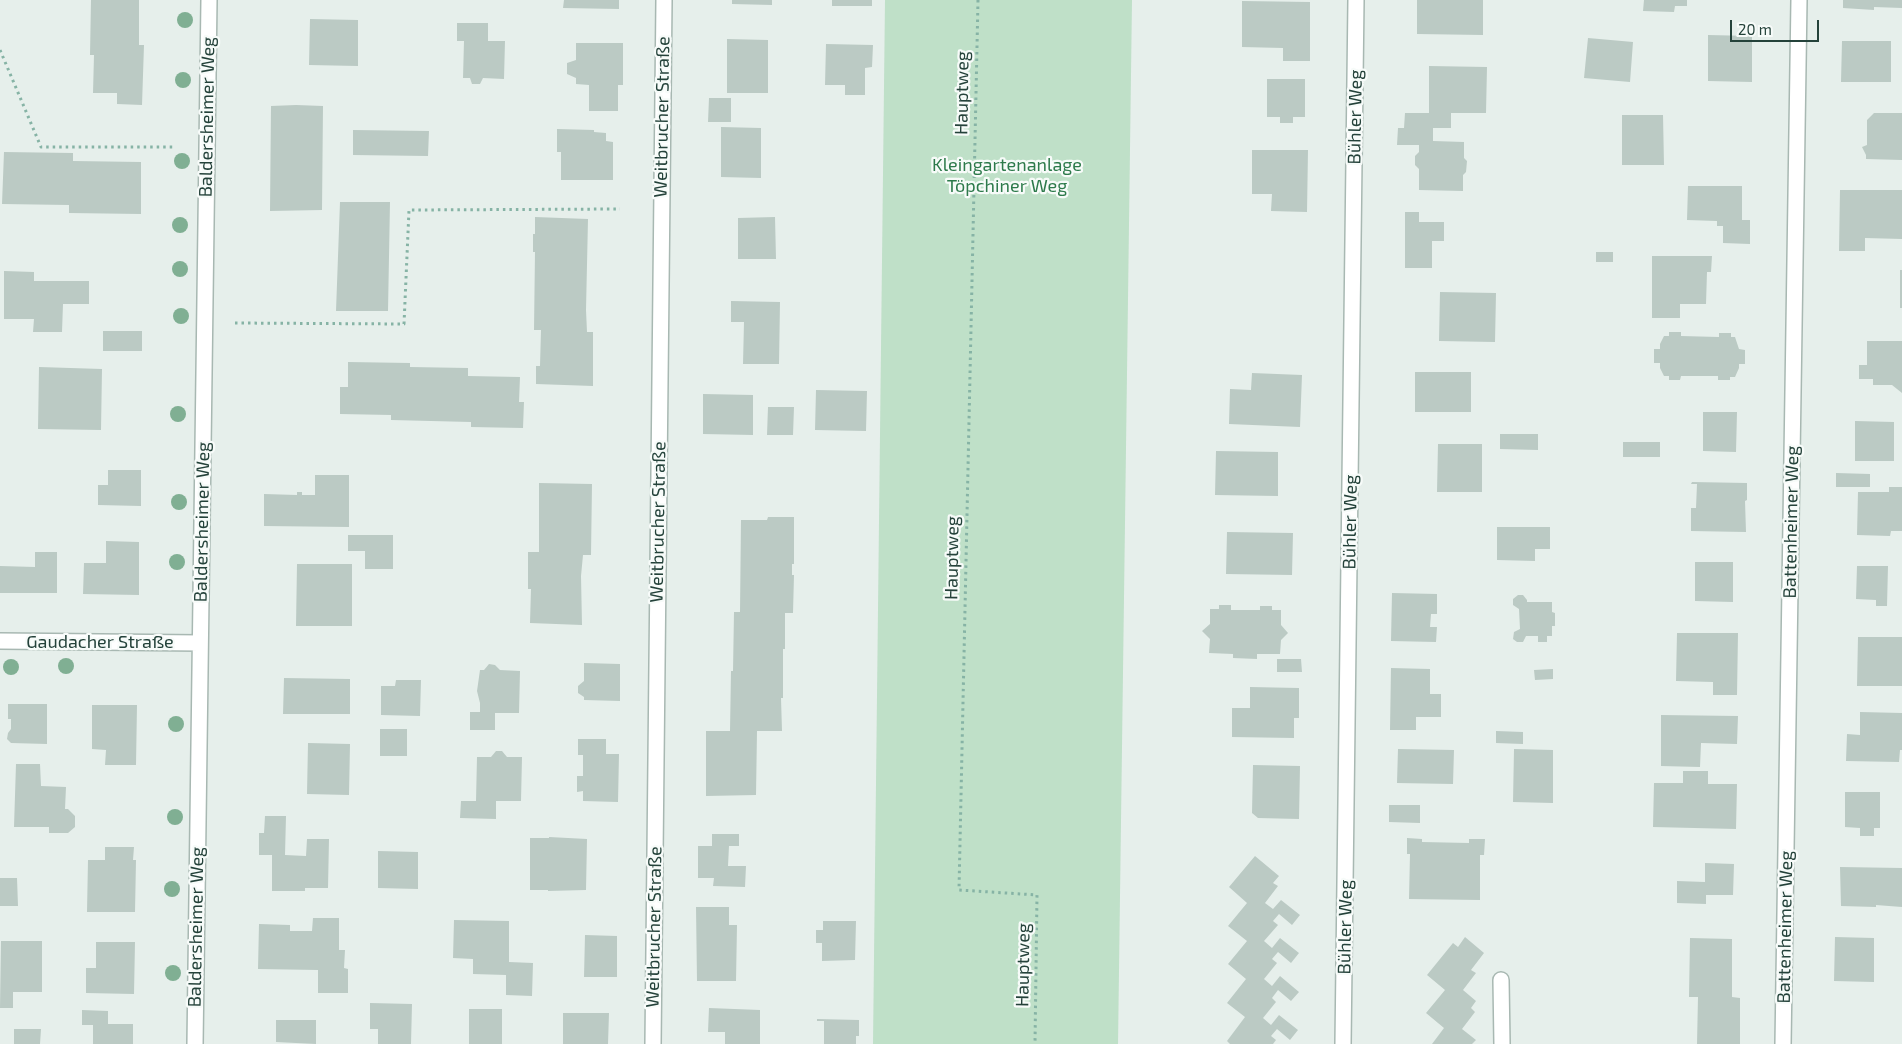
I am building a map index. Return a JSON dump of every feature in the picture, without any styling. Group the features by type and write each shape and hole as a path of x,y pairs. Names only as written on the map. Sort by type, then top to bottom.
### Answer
{"street":[{"name":"Baldersheimer Weg","path":"195,1044 209,0"},
{"name":"Weitbrucher Straße","path":"653,1044 664,0"},
{"name":"Bühler Weg","path":"1343,1044 1356,0"},
{"name":"Battenheimer Weg","path":"1783,1044 1799,0"},
{"name":"Gaudacher Straße","path":"0,641 200,643"},
{"path":"1501,980 1502,1044"}],"path":[{"name":"Hauptweg","path":"978,0 959,890 1037,895 1036,1044"},
{"path":"0,50 40,146 176,147"},
{"path":"235,323 404,324 409,210 620,209"}],"green space":[{"name":"Kleingartenanlage Töpchiner Weg","path":"885,0 1132,0 1118,1044 873,1044"}],"building":[{"path":"91,0 139,0 139,45 144,45 142,105 117,104 117,93 93,93 94,55 90,55"},
{"path":"564,0 619,0 619,9 563,8"},
{"path":"732,0 772,0 772,5 732,4"},
{"path":"832,0 872,0 872,6 832,6"},
{"path":"1417,0 1483,0 1483,35 1417,34"},
{"path":"1644,0 1687,0 1687,6 1675,6 1674,12 1643,11"},
{"path":"1843,0 1902,0 1902,8 1874,7 1874,10 1843,8"},
{"path":"1242,1 1310,2 1310,61 1283,61 1283,48 1242,47"},
{"path":"310,19 358,20 358,66 309,65"},
{"path":"457,23 488,23 488,41 505,41 504,79 483,78 480,84 472,84 470,78 463,78 464,41 457,41"},
{"path":"1708,35 1752,36 1752,82 1708,81"},
{"path":"1588,38 1633,42 1630,82 1584,78"},
{"path":"727,39 768,40 768,93 727,93"},
{"path":"1842,41 1891,41 1891,82 1841,82"},
{"path":"576,43 623,43 623,85 618,85 618,111 589,111 589,85 576,84 576,78 567,74 567,63 576,60"},
{"path":"826,44 873,45 872,67 865,68 865,95 845,95 845,85 825,85"},
{"path":"1429,66 1487,67 1486,113 1451,113 1451,128 1433,128 1433,141 1464,142 1464,158 1467,161 1466,172 1463,175 1463,191 1419,190 1419,169 1415,165 1415,156 1419,152 1419,145 1397,145 1398,128 1404,128 1405,113 1429,113"},
{"path":"1267,79 1305,79 1305,117 1293,117 1293,123 1280,123 1280,117 1267,117"},
{"path":"709,98 731,98 731,122 708,122"},
{"path":"271,106 323,106 322,210 270,211"},
{"path":"1874,113 1902,113 1902,160 1866,159 1862,147 1867,145 1867,120"},
{"path":"1622,115 1663,115 1664,165 1622,165"},
{"path":"721,127 761,128 761,178 721,177"},
{"path":"557,129 594,130 594,132 606,133 606,141 613,142 613,180 561,180 561,152 557,152"},
{"path":"353,130 429,131 428,156 353,155"},
{"path":"1252,150 1308,150 1307,212 1271,211 1272,194 1252,194"},
{"path":"4,152 73,153 73,161 141,162 141,214 69,213 69,205 2,204"},
{"path":"1688,186 1742,186 1742,220 1750,220 1750,244 1723,243 1723,226 1717,226 1717,221 1687,220"},
{"path":"1840,190 1902,190 1902,239 1865,238 1865,251 1839,251"},
{"path":"340,202 390,202 388,311 336,311"},
{"path":"1405,212 1419,212 1419,222 1444,222 1444,241 1432,241 1432,268 1405,268"},
{"path":"535,217 588,219 586,310 587,332 593,332 593,386 536,384 536,366 540,366 541,330 534,330 535,252 533,252 533,234 535,234"},
{"path":"775,217 776,259 738,259 738,218"},
{"path":"1596,252 1613,252 1613,262 1596,262"},
{"path":"1652,256 1712,256 1711,272 1707,272 1706,304 1680,304 1680,318 1652,318"},
{"path":"1900,270 1902,270 1902,308 1900,308"},
{"path":"4,271 34,272 34,281 89,281 89,304 63,304 62,332 33,332 34,319 4,319"},
{"path":"1440,292 1496,293 1495,342 1439,341"},
{"path":"731,301 780,302 779,364 743,364 744,322 731,322"},
{"path":"103,331 142,331 142,351 103,351"},
{"path":"1669,332 1681,332 1681,336 1719,337 1719,333 1731,333 1731,337 1735,337 1739,349 1745,350 1745,364 1739,364 1735,377 1730,377 1730,380 1718,380 1718,376 1681,376 1680,380 1669,380 1669,376 1664,376 1660,363 1654,363 1654,349 1660,349 1664,336 1669,336"},
{"path":"1867,341 1902,341 1902,393 1892,385 1873,385 1873,379 1859,379 1859,365 1867,365"},
{"path":"348,362 410,363 410,367 468,368 468,376 520,377 519,402 524,402 523,428 471,427 471,422 391,420 391,415 340,414 340,387 348,387"},
{"path":"39,367 102,369 101,430 38,429"},
{"path":"1415,372 1471,372 1471,412 1415,412"},
{"path":"1252,373 1302,375 1300,427 1229,424 1230,389 1251,390"},
{"path":"816,390 867,391 866,431 815,430"},
{"path":"703,394 753,395 753,435 703,434"},
{"path":"768,407 794,407 793,435 767,435"},
{"path":"1703,412 1737,412 1736,452 1703,451"},
{"path":"1855,421 1894,422 1894,461 1855,461"},
{"path":"1500,434 1538,434 1538,450 1500,449"},
{"path":"1623,442 1660,442 1660,457 1623,457"},
{"path":"1438,444 1482,444 1482,492 1437,492"},
{"path":"1216,451 1278,452 1278,496 1215,495"},
{"path":"108,470 141,470 141,506 98,505 98,485 108,485"},
{"path":"1836,473 1870,474 1870,487 1836,487"},
{"path":"315,475 349,475 349,527 264,526 264,494 297,495 297,492 302,492 302,495 315,495"},
{"path":"1692,482 1747,483 1747,500 1745,501 1746,532 1691,531 1691,508 1696,508 1697,484 1691,484"},
{"path":"539,483 592,484 591,555 583,555 581,576 582,625 530,623 531,589 528,589 528,552 539,552"},
{"path":"1889,487 1902,487 1902,531 1891,531 1890,536 1857,535 1858,492 1889,492"},
{"path":"768,517 794,517 794,564 792,564 792,575 794,575 793,613 785,613 783,698 781,698 782,731 757,731 756,795 706,796 706,731 730,731 734,612 740,612 741,520 767,520"},
{"path":"1497,527 1550,527 1550,549 1535,549 1535,561 1497,560"},
{"path":"1227,532 1293,533 1292,575 1226,574"},
{"path":"348,535 393,535 393,569 365,569 365,551 348,551"},
{"path":"106,541 139,542 139,595 83,594 84,563 106,563"},
{"path":"35,552 57,552 57,593 0,593 0,566 35,567"},
{"path":"1695,562 1733,562 1733,602 1695,601"},
{"path":"297,564 352,564 352,626 296,626"},
{"path":"1857,566 1888,566 1887,606 1876,606 1876,600 1856,599"},
{"path":"1392,593 1437,594 1437,614 1431,614 1430,627 1437,627 1436,642 1391,641"},
{"path":"1518,595 1523,595 1527,602 1552,602 1552,612 1555,613 1555,626 1552,626 1552,636 1547,636 1547,642 1538,642 1538,636 1526,636 1523,642 1517,642 1513,639 1514,632 1520,629 1519,609 1513,605 1513,599"},
{"path":"1219,605 1231,605 1231,610 1260,610 1260,606 1272,606 1272,610 1281,610 1281,625 1288,633 1281,640 1280,654 1257,654 1257,659 1233,658 1233,654 1209,653 1210,639 1202,631 1210,624 1210,609 1219,609"},
{"path":"1677,633 1738,633 1737,695 1713,695 1713,682 1676,681"},
{"path":"1858,637 1902,637 1902,686 1857,686"},
{"path":"1277,659 1301,659 1302,672 1277,672"},
{"path":"584,663 620,664 620,701 584,700 584,697 578,693 578,686 584,681"},
{"path":"489,664 495,665 500,670 520,671 519,713 495,713 495,730 470,730 470,712 480,712 477,691 480,670 484,670"},
{"path":"1391,668 1430,669 1430,694 1441,694 1441,717 1416,717 1416,730 1390,730"},
{"path":"1553,669 1553,679 1535,680 1534,670"},
{"path":"284,678 350,679 350,714 283,714"},
{"path":"396,680 421,680 420,716 381,715 381,686 395,686"},
{"path":"1250,687 1299,688 1299,718 1294,718 1294,738 1232,737 1232,708 1250,708"},
{"path":"8,704 47,704 47,744 11,743 7,739 11,729 11,719 8,719"},
{"path":"92,705 137,705 136,765 105,765 106,750 92,749"},
{"path":"1860,712 1902,713 1902,750 1900,750 1899,762 1846,761 1847,734 1860,735"},
{"path":"1661,715 1738,716 1737,744 1701,743 1700,767 1661,766"},
{"path":"380,729 407,729 407,756 380,756"},
{"path":"1496,731 1523,732 1523,744 1496,743"},
{"path":"578,739 606,739 606,754 619,754 618,802 583,801 583,791 577,792 577,776 583,776 583,755 578,755"},
{"path":"308,743 350,744 349,795 307,794"},
{"path":"1398,749 1454,750 1453,784 1397,783"},
{"path":"1514,749 1553,750 1553,803 1513,802"},
{"path":"496,751 502,751 507,757 522,757 521,801 496,801 496,819 460,818 461,801 476,801 477,757 491,757"},
{"path":"16,764 40,764 41,786 66,787 65,809 68,809 75,816 75,827 68,833 49,833 49,827 14,827"},
{"path":"1253,765 1300,766 1299,819 1258,818 1252,813"},
{"path":"1683,771 1708,771 1708,784 1737,784 1736,829 1653,827 1654,783 1683,783"},
{"path":"1845,792 1880,792 1880,828 1874,828 1874,836 1860,836 1860,828 1845,827"},
{"path":"1389,805 1420,805 1420,823 1389,822"},
{"path":"265,816 286,816 285,855 306,856 307,839 329,839 328,888 305,888 305,891 272,891 272,855 259,855 259,833 264,833"},
{"path":"712,834 739,834 739,846 729,846 728,866 746,866 745,887 713,886 714,878 698,878 698,846 712,846"},
{"path":"530,838 587,839 586,890 530,890"},
{"path":"1407,838 1422,839 1422,842 1469,843 1469,839 1485,839 1484,855 1480,855 1480,900 1409,899 1410,854 1407,854"},
{"path":"105,847 134,847 133,860 136,860 135,912 87,912 88,860 105,860"},
{"path":"378,851 418,852 418,889 378,888"},
{"path":"1255,856 1279,876 1273,883 1278,886 1265,903 1273,909 1281,900 1300,915 1292,925 1279,914 1273,921 1278,925 1264,941 1272,948 1280,938 1299,953 1291,963 1278,952 1272,959 1277,963 1264,979 1272,986 1280,976 1299,992 1291,1001 1278,990 1272,998 1276,1002 1263,1018 1271,1025 1279,1015 1298,1030 1290,1040 1277,1029 1271,1036 1276,1040 1273,1044 1230,1044 1227,1041 1245,1017 1227,1003 1246,979 1228,964 1247,941 1228,926 1247,903 1229,887"},
{"path":"1705,863 1734,864 1733,895 1706,895 1706,904 1677,903 1677,881 1705,882"},
{"path":"1840,867 1902,868 1902,907 1876,905 1876,907 1841,906"},
{"path":"0,878 17,878 18,906 0,906"},
{"path":"696,907 729,907 729,925 737,925 736,981 697,981"},
{"path":"313,918 339,918 339,950 345,950 344,968 348,969 348,993 318,993 318,970 258,969 259,924 290,925 290,931 312,931"},
{"path":"454,920 509,921 509,962 533,963 532,996 506,995 506,975 473,974 473,959 453,958"},
{"path":"823,921 856,921 855,960 822,961 822,943 816,943 816,930 823,930"},
{"path":"585,935 617,936 617,977 584,977"},
{"path":"1465,937 1484,953 1471,970 1476,973 1463,990 1476,1001 1471,1008 1475,1012 1462,1029 1476,1040 1472,1044 1432,1044 1444,1028 1426,1013 1445,990 1427,975 1453,943 1458,947"},
{"path":"1835,937 1874,938 1874,982 1834,981"},
{"path":"1690,938 1732,939 1732,997 1740,998 1740,1044 1697,1044 1698,997 1689,997"},
{"path":"1,941 42,941 42,992 13,992 13,1008 0,1008"},
{"path":"96,942 135,942 134,994 86,993 86,968 96,968"},
{"path":"370,1003 412,1004 411,1044 378,1044 378,1029 370,1029"},
{"path":"709,1008 760,1010 760,1044 725,1044 725,1032 708,1032"},
{"path":"469,1009 502,1009 502,1044 469,1044"},
{"path":"82,1010 108,1011 108,1024 133,1024 133,1044 93,1044 93,1025 82,1025"},
{"path":"563,1013 609,1013 608,1044 563,1044"},
{"path":"817,1019 859,1020 859,1036 856,1036 856,1044 824,1044 824,1021 817,1021"},
{"path":"276,1020 316,1020 316,1044 276,1042"},
{"path":"14,1029 41,1029 40,1044 14,1044"}]}
